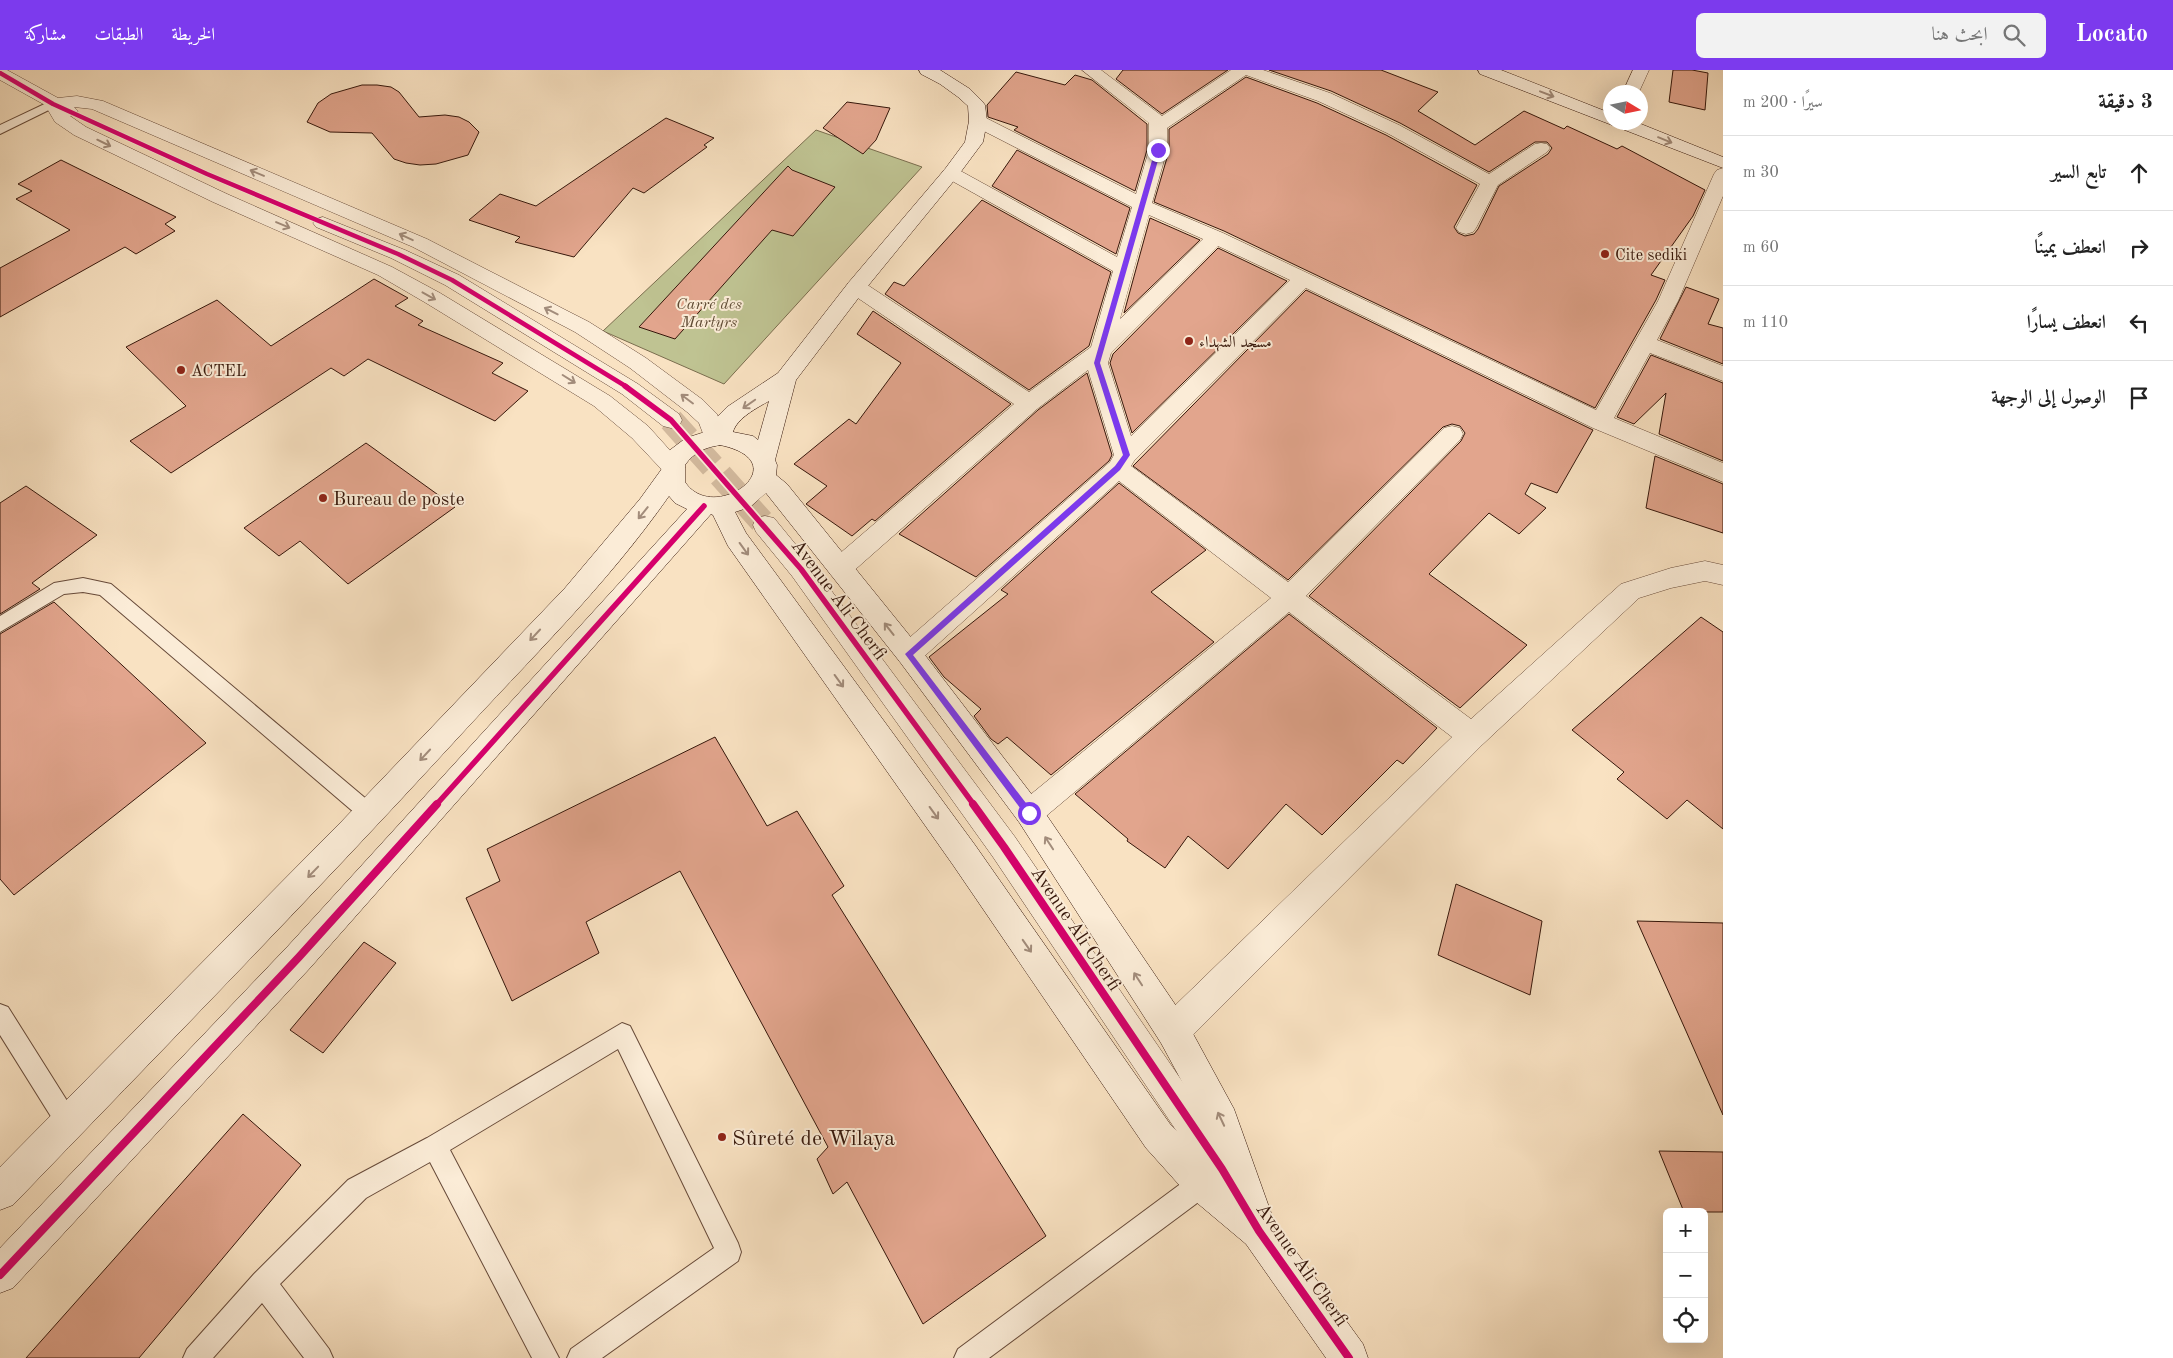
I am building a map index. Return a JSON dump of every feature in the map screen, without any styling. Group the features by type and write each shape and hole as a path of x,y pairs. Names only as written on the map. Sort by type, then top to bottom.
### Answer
{"street":[{"path":"717,437 724,424 735,413 786,378 856,287 952,173 974,142 978,121 976,105 964,93 946,80 927,70"},
{"path":"1090,70 1158,121 1158,150 1097,363 1122,461 1288,598 1472,736"},
{"path":"1158,126 1242,70"},
{"path":"1247,70 1324,97 1384,125 1490,182"},
{"path":"1529,70 1548,77"},
{"path":"1634,85 1641,70"},
{"path":"1489,71 1603,115"},
{"path":"0,73 53,104 206,174 398,254 452,280 630,389 671,420"},
{"path":"53,104 77,100 97,105 420,243 582,327 638,363 695,406 709,420 717,437"},
{"path":"53,104 61,118 80,131 220,198 385,271 441,302 602,401 640,432 672,470 673,484 680,494 691,502 712,506 735,504 748,498 758,489 786,378"},
{"path":"978,121 1142,205 1216,237 1302,280 1601,422 1723,473"},
{"path":"1639,130 1723,164"},
{"path":"1466,228 1490,182 1542,148"},
{"path":"952,173 1124,269"},
{"path":"1601,422 1668,301 1723,174"},
{"path":"840,568 1029,403 1101,350 1216,237"},
{"path":"909,654 1122,461 1302,280"},
{"path":"856,287 1029,403"},
{"path":"1645,343 1723,374"},
{"path":"1029,813 1288,598 1452,434"},
{"path":"0,1192 370,814 600,565 647,508 672,470 678,456 688,447 717,437 746,442 778,490 909,654 1029,813 1173,1031 1222,1121 1219,1167 1260,1231"},
{"path":"712,506 964,855 1158,1136 1219,1167 1260,1231"},
{"path":"0,1275 292,964 679,536 712,506"},
{"name":"Avenue Ali Cherfi","path":"765,525 801,569 1004,847 1219,1167"},
{"path":"1173,1031 1472,736 1630,591 1672,578 1705,571 1723,575"},
{"name":"Avenue Ali Cherfi","path":"1260,1231 1350,1358"}],"lane":[{"path":"0,130 53,104"},
{"path":"0,625 60,588 83,585 104,589 370,814"},
{"path":"0,1016 68,1123"},
{"path":"196,1358 262,1282 358,1189 435,1146 622,1034 729,1252 580,1358"},
{"path":"435,1146 546,1358"},
{"path":"967,1358 1219,1167"},
{"path":"262,1282 320,1358"}],"green space":[{"name":"Carré des Martyrs","path":"816,130 922,167 724,384 603,331"}],"building":[{"path":"1123,70 1228,70 1162,114 1116,79"},
{"path":"1269,70 1381,70 1438,92 1418,111 1475,145 1524,111 1564,129 1567,126 1617,149 1622,146 1705,190 1693,216 1651,275 1665,280 1656,300 1595,408 1224,231 1154,202 1169,151 1169,129 1246,77 1317,103 1386,135 1477,185 1454,227 1458,233 1465,236 1474,234 1478,229 1499,186 1548,154 1552,148 1547,142 1535,142 1489,172 1400,123 1331,91"},
{"path":"1673,70 1692,70 1708,73 1705,110 1669,102"},
{"path":"1016,72 1065,85 1075,75 1092,80 1147,124 1147,150 1135,191 1014,130 1018,127 988,117 987,105"},
{"path":"362,85 391,87 399,92 419,117 445,115 459,117 469,122 479,132 468,155 436,164 420,165 406,163 394,159 372,133 330,132 307,122 318,103 331,94"},
{"path":"847,102 890,108 876,140 863,154 823,128"},
{"path":"666,118 714,138 704,145 707,147 644,193 633,188 574,257 515,242 520,237 469,220 500,194 536,206"},
{"path":"1017,150 1130,208 1116,254 992,186"},
{"path":"61,160 176,217 165,224 175,231 136,254 125,247 0,317 0,268 70,230 16,199 32,191 18,184"},
{"path":"788,166 792,170 835,187 793,236 772,230 675,339 639,327"},
{"path":"982,200 1111,272 1089,346 1029,390 885,294 894,282 904,286"},
{"path":"1150,218 1200,240 1124,313"},
{"path":"1218,248 1287,281 1132,433 1110,363 1113,354"},
{"path":"374,279 408,298 395,306 423,321 418,325 503,363 492,373 528,391 495,421 368,359 344,376 331,368 171,473 130,441 186,406 126,347 217,300 271,346"},
{"path":"1686,287 1719,299 1708,324 1723,328 1723,364 1660,339"},
{"path":"1306,290 1593,430 1557,493 1531,483 1525,494 1546,508 1519,534 1489,513 1429,574 1527,645 1460,708 1309,596 1461,441 1465,433 1460,426 1452,424 1443,427 1288,580 1133,466"},
{"path":"873,311 1011,404 875,521 872,519 852,536 806,504 827,486 794,464 849,419 856,424 901,363 857,334"},
{"path":"1651,355 1723,383 1723,461 1659,434 1666,393 1634,424 1617,417"},
{"path":"1087,373 1112,455 1109,461 976,577 899,534 1038,410"},
{"path":"366,443 455,507 348,584 300,541 279,556 244,528"},
{"path":"1655,456 1723,484 1723,533 1646,508"},
{"path":"1119,483 1206,550 1151,592 1214,642 1051,775 1007,737 998,744 991,739 974,716 981,709 944,677 929,657 1008,594 1001,590"},
{"path":"26,486 97,535 32,583 40,589 0,614 0,503"},
{"path":"54,602 206,743 14,895 0,879 0,634"},
{"path":"1289,614 1437,728 1403,764 1397,760 1322,835 1286,804 1228,869 1188,836 1165,868 1127,841 1128,839 1075,794"},
{"path":"1701,617 1723,632 1723,829 1687,800 1667,819 1617,779 1624,772 1572,730"},
{"path":"715,737 767,826 797,811 844,886 832,895 1046,1236 923,1324 847,1182 833,1194 817,1159 828,1147 680,871 586,922 599,953 512,1001 466,898 500,881 487,849"},
{"path":"1456,884 1542,921 1530,995 1438,955"},
{"path":"1637,921 1723,923 1723,1115 1686,1031"},
{"path":"364,942 396,963 323,1053 290,1030"},
{"path":"243,1114 301,1165 139,1358 26,1358"},
{"path":"1659,1151 1723,1152 1723,1212 1708,1212 1708,1208 1682,1208"}],"tunnel":[{"path":"671,420 765,525"}],"cycle path":[{"path":"0,73 53,104 207,174 398,254 452,280 630,389 671,420 801,569 1004,847 1222,1169 1259,1231 1349,1358"},
{"path":"0,1275 299,957 704,506"}],"place":[{"name":"Cite sediki","path":"1605,254"},
{"name":"مسجد الشهداء","path":"1189,341"},
{"name":"ACTEL","path":"181,370"},
{"name":"Bureau de poste","path":"323,498"},
{"name":"Sûreté de Wilaya","path":"722,1137"}],"route":[{"path":"1029,813 909,654 1118,468 1126,455 1097,363 1158,150"}]}
